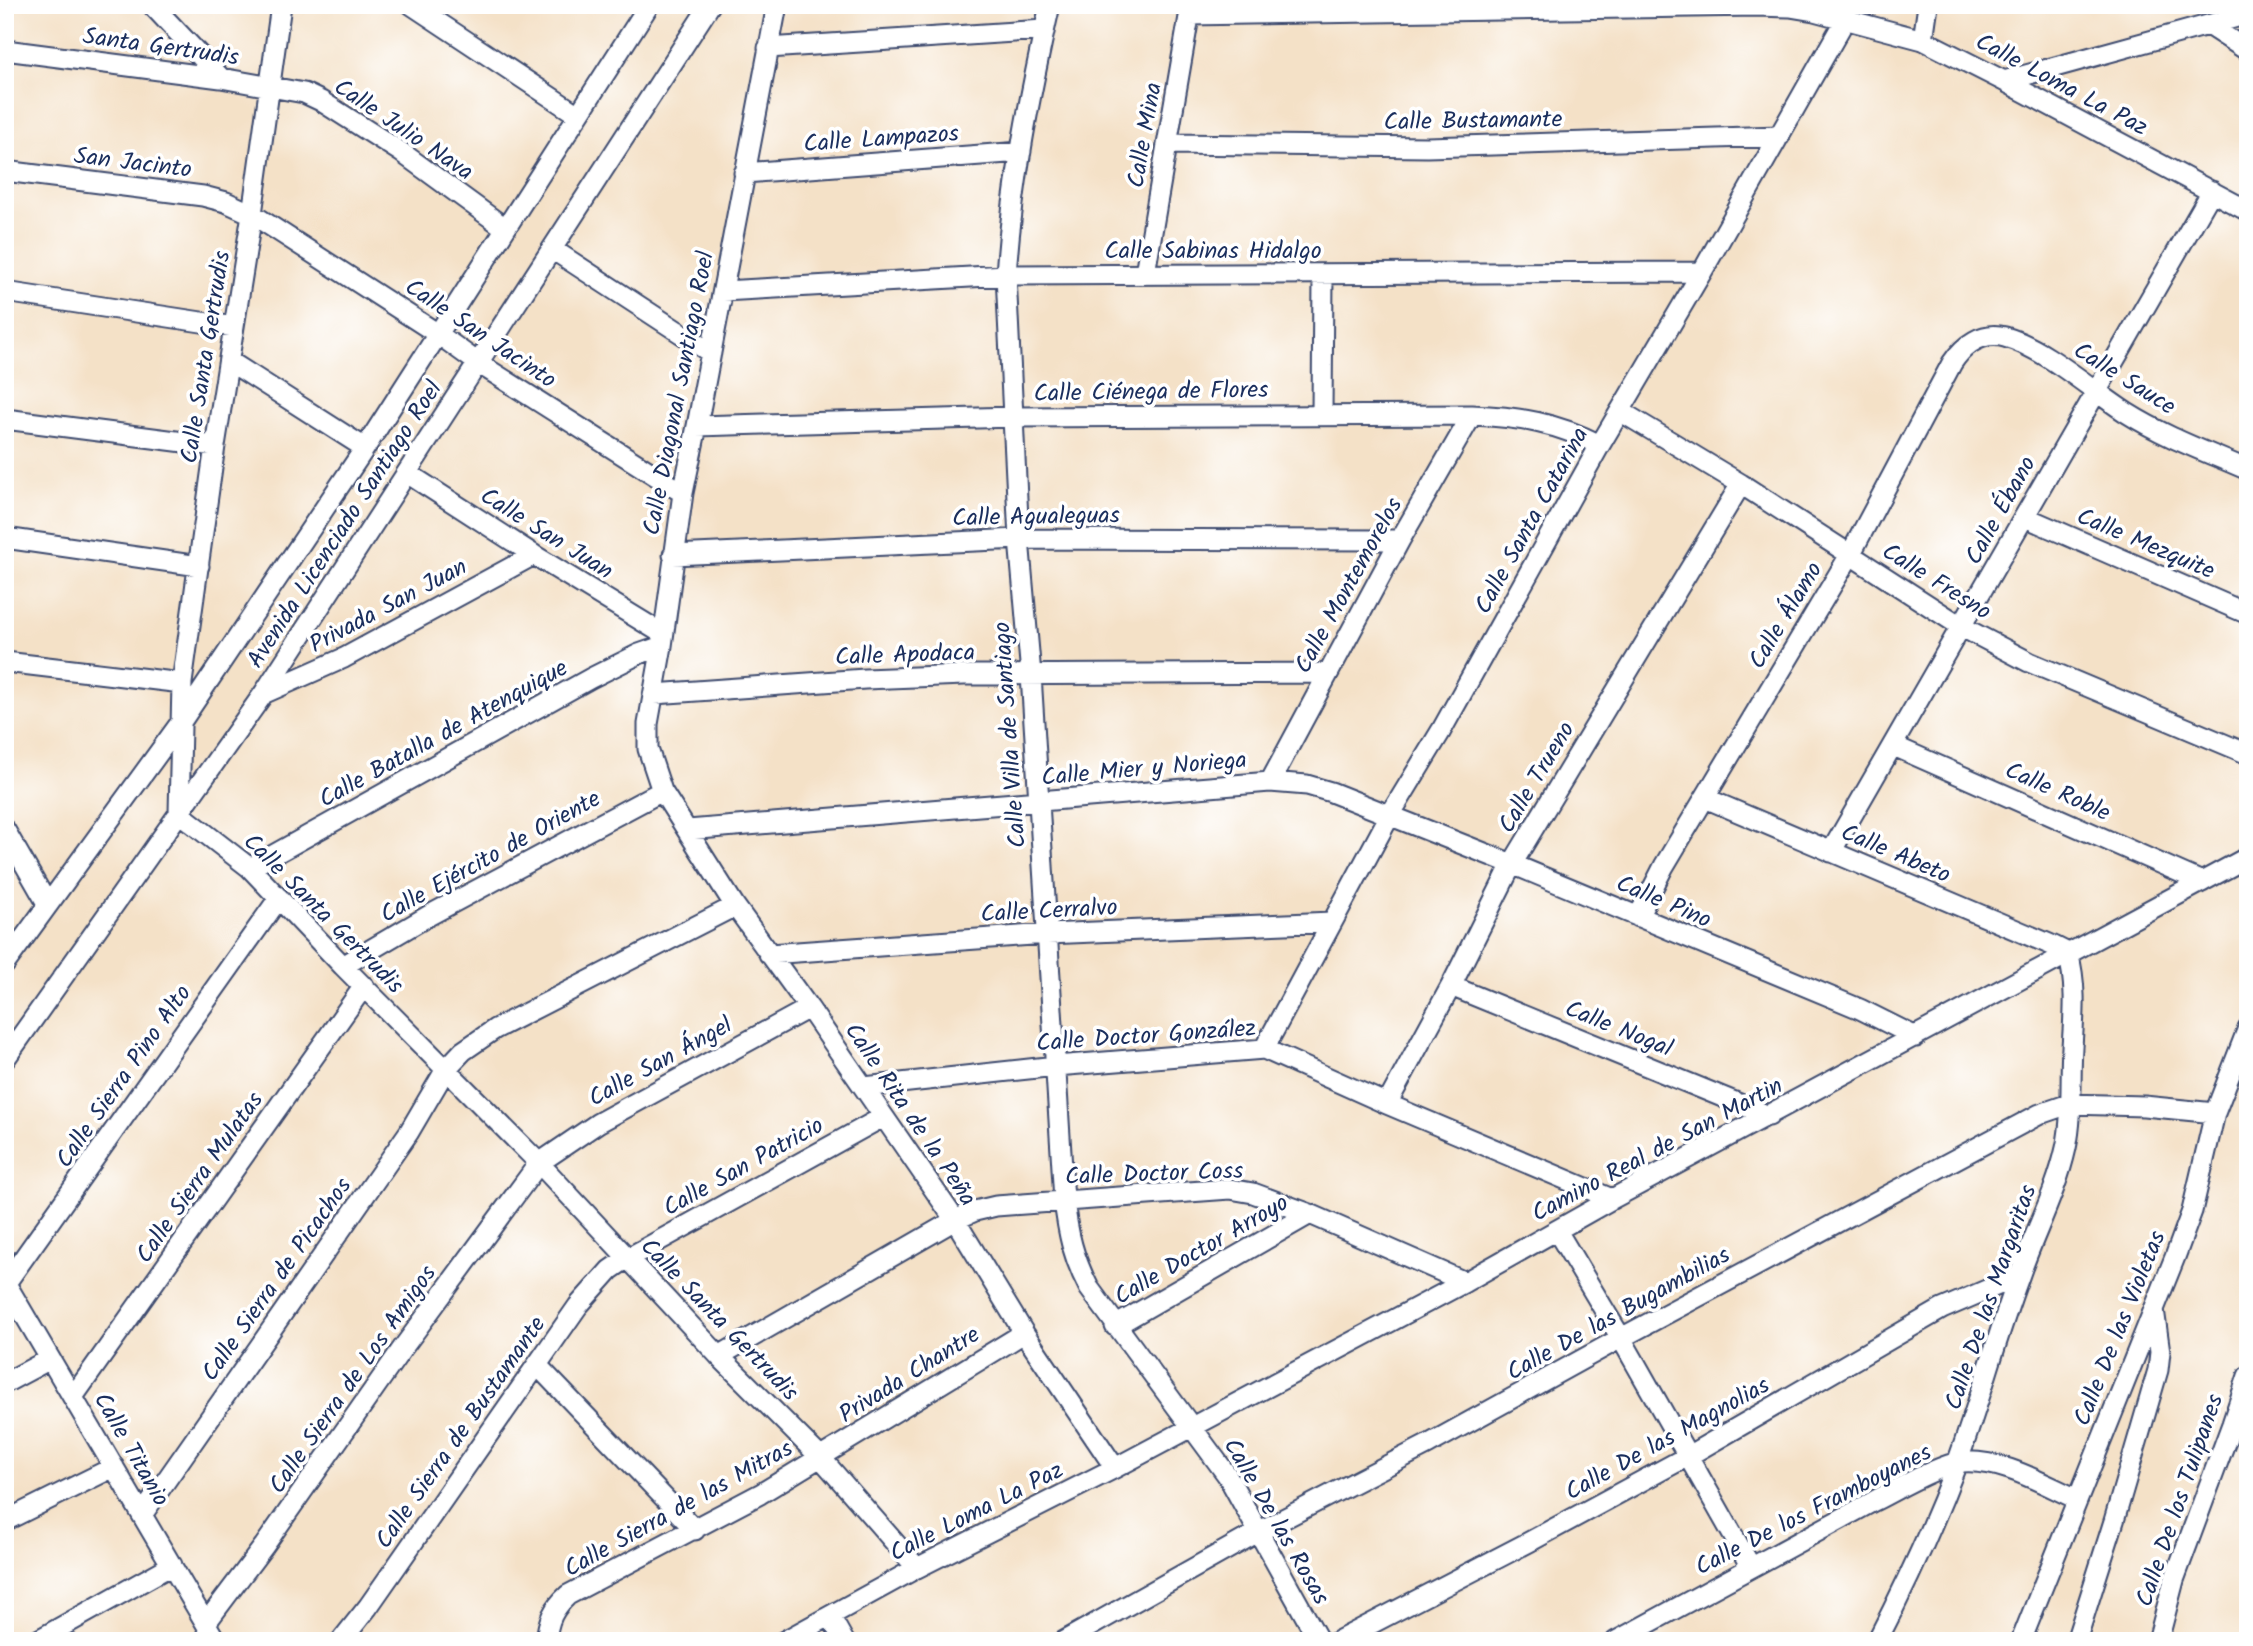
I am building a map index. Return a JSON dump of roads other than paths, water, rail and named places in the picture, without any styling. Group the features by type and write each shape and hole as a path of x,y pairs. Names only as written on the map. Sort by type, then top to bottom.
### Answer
{"street":[{"path":"152,5 221,78"},
{"name":"Calle Santa Gertrudis","path":"281,5 182,683 179,813 250,868 343,966 539,1163 626,1259 821,1458"},
{"path":"412,5 578,115"},
{"name":"Avenida Licenciado Santiago Roel","path":"5,964 181,722 365,448 649,5"},
{"name":"Avenida Licenciado Santiago Roel","path":"5,1059 264,693 710,5"},
{"name":"Calle Diagonal Santiago Roel","path":"662,791 653,771 648,749 648,724 663,640 682,493 777,5"},
{"name":"Calle Villa de Santiago","path":"1050,5 1021,152 1006,275 1019,538 1031,675 1064,1200 1069,1241 1076,1264 1089,1288 1192,1427"},
{"path":"1923,40 1928,5"},
{"name":"Calle Loma La Paz","path":"1190,10 1790,6 1846,18 1923,40 2248,211"},
{"name":"Calle Mina","path":"1144,273 1190,10"},
{"path":"2004,81 2248,14"},
{"name":"Calle Santa Catarina","path":"1264,1049 1390,815 1441,731 1600,444 1702,272 1846,18"},
{"path":"2208,25 2248,51"},
{"path":"768,48 1044,30"},
{"name":"Santa Gertrudis","path":"5,50 221,78 269,87"},
{"name":"Calle Julio Nava","path":"269,87 304,93 321,101 401,152 505,228"},
{"name":"Calle Bustamante","path":"1167,144 1427,147 1780,136"},
{"name":"Calle Lampazos","path":"744,173 1021,152"},
{"name":"San Jacinto","path":"5,171 203,196 226,202 252,214"},
{"name":"Calle Ébano","path":"1831,852 2211,191"},
{"name":"Calle San Jacinto","path":"252,214 682,493"},
{"path":"552,249 711,353"},
{"name":"Calle Sabinas Hidalgo","path":"723,291 1006,275 1702,272"},
{"path":"1322,414 1323,275"},
{"path":"5,292 234,327"},
{"name":"Calle Sauce","path":"1975,340 1990,336 2004,337 2031,349 2159,430 2248,470"},
{"name":"Calle Álamo","path":"1638,917 1664,866 1850,555 1952,363 1962,349 1975,340"},
{"path":"229,361 365,448"},
{"name":"Calle Fresno","path":"1620,411 1741,484 1962,627 2029,662 2248,754"},
{"name":"Calle Ciénega de Flores","path":"697,426 1013,417 1472,415 1520,417 1550,424 1600,444"},
{"name":"Calle Montemorelos","path":"1270,782 1400,540 1472,415"},
{"path":"5,419 215,446"},
{"name":"Calle San Juan","path":"407,473 663,640"},
{"name":"Calle Trueno","path":"1387,1104 1451,986 1512,864 1741,484"},
{"name":"Calle Mezquite","path":"2025,517 2248,614"},
{"path":"5,538 199,566"},
{"name":"Calle Agualeguas","path":"673,555 1019,538 1400,540"},
{"name":"Privada San Juan","path":"264,693 344,658 534,555"},
{"name":"Calle Batalla de Atenquique","path":"250,868 663,640"},
{"path":"5,662 182,683"},
{"name":"Calle Apodaca","path":"653,694 865,679 1327,673"},
{"name":"Calle Roble","path":"1894,746 2202,882"},
{"name":"Calle Mier y Noriega","path":"688,830 1270,782 1307,785 1390,815"},
{"name":"Calle Rita de la Peña","path":"662,791 735,906 955,1220 1024,1333 1115,1468"},
{"name":"Calle Ejército de Oriente","path":"343,966 428,916 662,791"},
{"name":"Calle Abeto","path":"1705,798 2068,953"},
{"name":"Calle Pino","path":"1390,815 1860,1009 1916,1037"},
{"path":"5,830 48,905"},
{"path":"2202,882 2248,857"},
{"name":"Camino Real de San Martin","path":"1192,1427 2202,882"},
{"name":"Calle Sierra Pino Alto","path":"6,1283 279,898"},
{"name":"Calle Sierra de Picachos","path":"142,1515 408,1132 446,1069 463,1051 495,1029 735,906"},
{"name":"Calle Cerralvo","path":"769,954 1047,933 1332,922"},
{"name":"Calle De las Margaritas","path":"1877,1641 1910,1575 1958,1462 2019,1276 2058,1178 2067,1145 2075,988 2068,953"},
{"name":"Calle Sierra Mulatas","path":"73,1397 364,986"},
{"name":"Calle Nogal","path":"1451,986 1769,1116"},
{"name":"Calle San Ángel","path":"539,1163 598,1123 809,1008"},
{"name":"Calle De las Violetas","path":"2021,1641 2192,1211 2215,1113 2245,1039"},
{"name":"Calle Doctor González","path":"864,1087 1056,1066 1264,1049 1612,1199"},
{"name":"Calle De las Bugambilias","path":"1064,1641 1258,1532 1429,1444 2040,1114 2069,1104 2144,1106 2215,1113"},
{"name":"Calle San Patricio","path":"626,1259 883,1117"},
{"name":"Calle Sierra de Los Amigos","path":"206,1623 264,1546 410,1337 539,1163"},
{"name":"Calle Doctor Coss","path":"719,1356 955,1220 996,1206 1230,1189 1253,1193 1310,1214 1465,1282"},
{"name":"Calle Doctor Arroyo","path":"1115,1326 1310,1214"},
{"path":"1557,1231 1751,1567"},
{"name":"Calle Sierra de Bustamante","path":"341,1641 594,1286 626,1259"},
{"name":"Calle De las Magnolias","path":"1338,1641 1530,1542 1688,1456 1942,1309 2019,1276"},
{"name":"Calle Titanio","path":"6,1283 216,1641"},
{"path":"2076,1641 2158,1370 2160,1352 2154,1308"},
{"name":"Privada Chantre","path":"821,1458 1024,1333"},
{"path":"5,1383 50,1359"},
{"path":"537,1365 695,1530"},
{"name":"Calle De los Tulipanes","path":"2158,1641 2174,1580 2248,1376"},
{"name":"Calle Loma La Paz","path":"784,1641 918,1568 1192,1427"},
{"name":"Calle De las Rosas","path":"1192,1427 1227,1475 1319,1641"},
{"path":"821,1458 918,1568"},
{"name":"Calle Sierra de las Mitras","path":"546,1641 547,1624 554,1608 568,1595 695,1530 821,1458"},
{"name":"Calle De los Framboyanes","path":"1616,1641 1917,1479 1958,1462 1982,1461 2004,1467 2077,1499"},
{"path":"5,1521 114,1467"},
{"path":"36,1641 172,1565"},
{"path":"830,1616 844,1641"}]}
